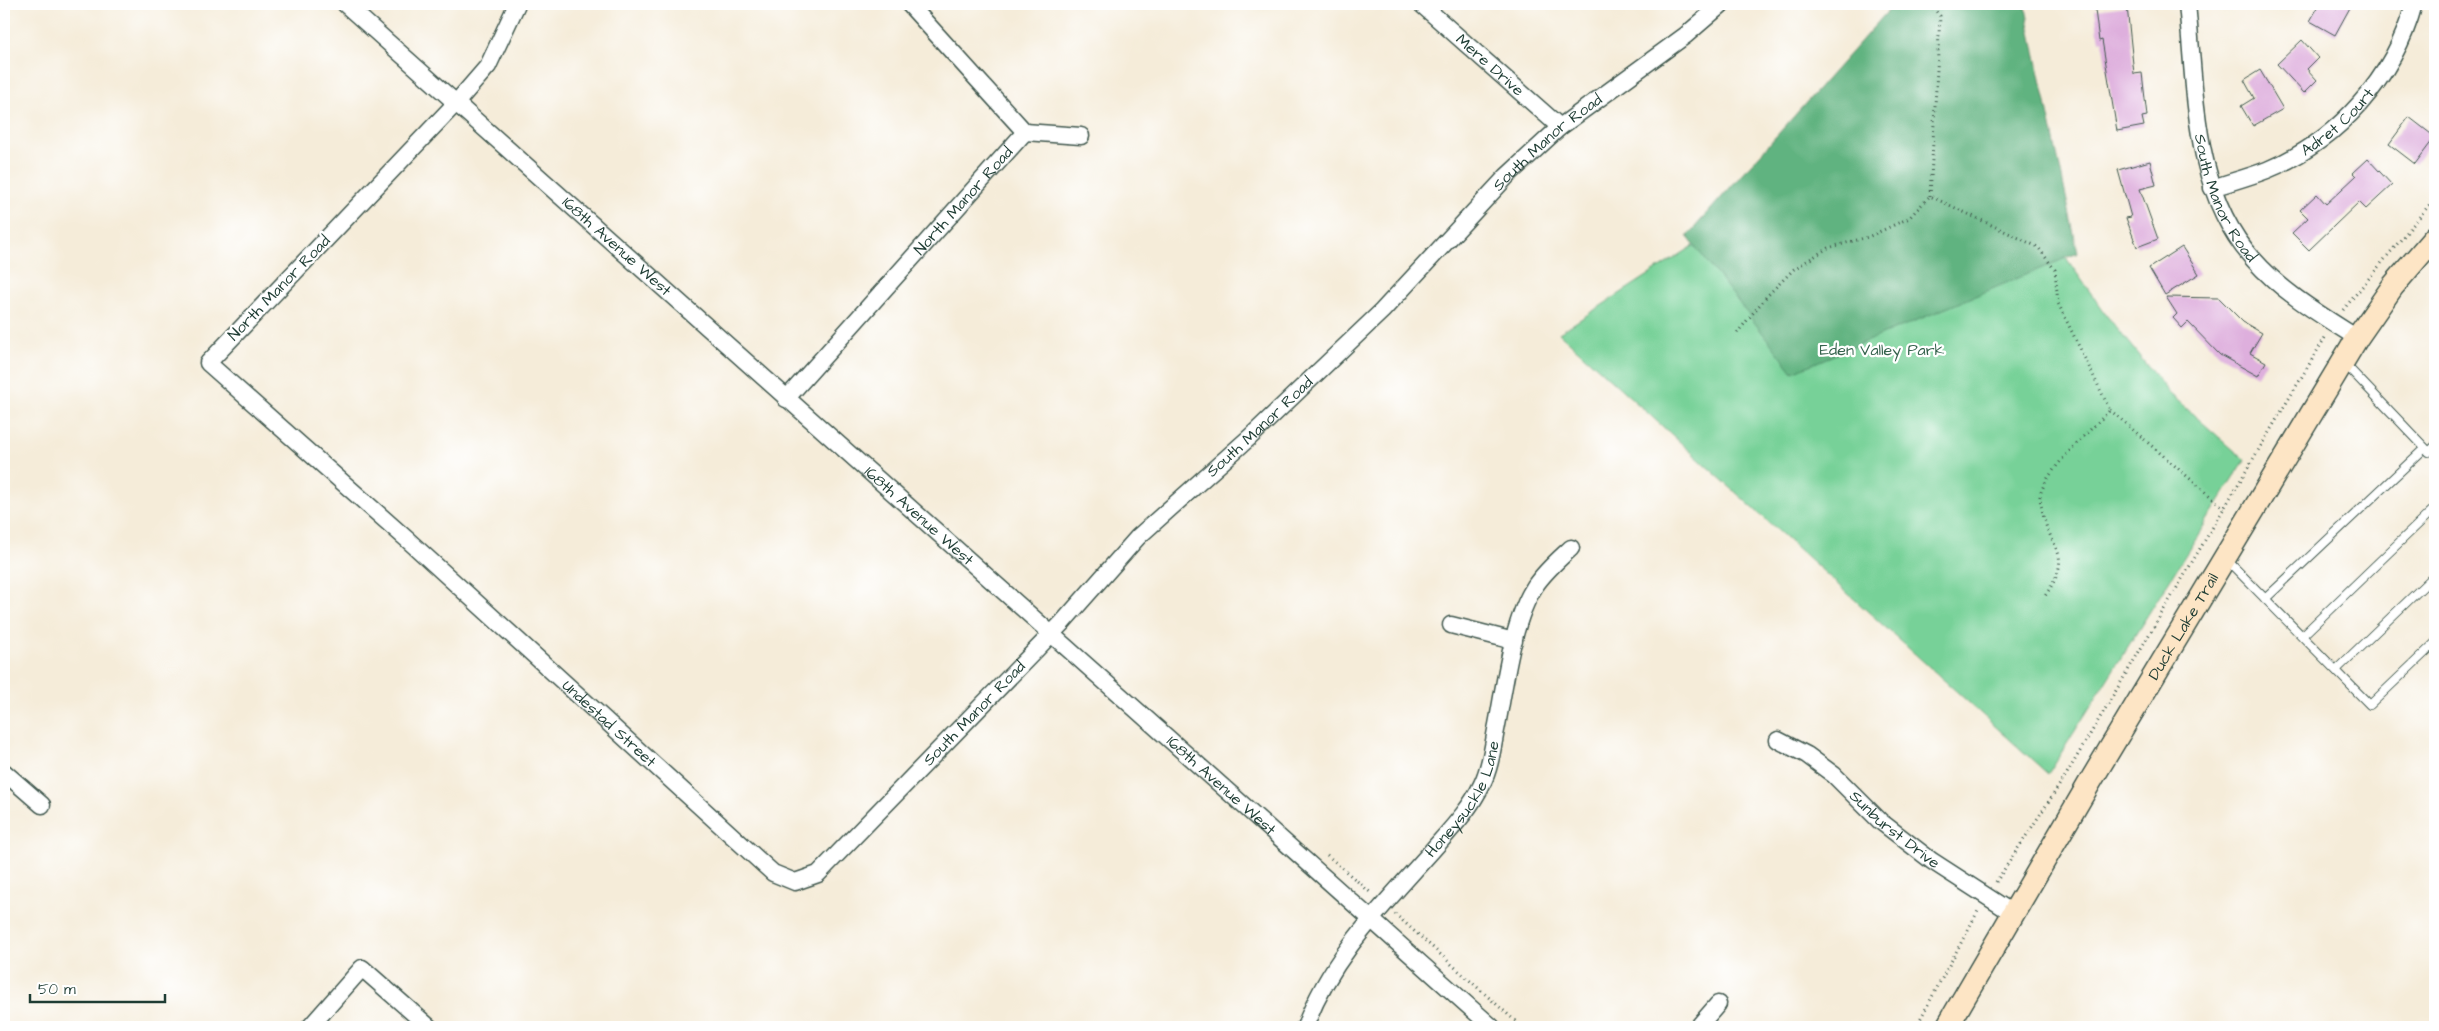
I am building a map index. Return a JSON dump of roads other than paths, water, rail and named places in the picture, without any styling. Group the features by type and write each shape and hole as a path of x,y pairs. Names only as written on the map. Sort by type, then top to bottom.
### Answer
{"street":[{"name":"168th Avenue West","path":"345,4 1050,635 1492,1027"},
{"name":"North Manor Road","path":"410,542 208,362 456,103 488,66 517,4"},
{"name":"North Manor Road","path":"786,399 1026,132 909,4"},
{"name":"Mere Drive","path":"1420,4 1560,127"},
{"name":"South Manor Road","path":"818,874 1050,635 1138,536 1250,437 1382,312 1507,176 1560,127 1686,35 1722,4"},
{"name":"South Manor Road","path":"2187,4 2202,151 2212,188 2232,230 2254,260 2308,308 2357,338"},
{"name":"Adret Court","path":"2212,188 2268,170 2306,149 2342,123 2369,94 2395,56 2414,4"},
{"path":"1026,132 1081,136"},
{"name":"Duck Lake Trail","path":"1947,1027 2224,557 2342,361 2393,286 2435,237"},
{"name":"Undestad Street","path":"410,542 772,873 795,882 818,874"},
{"name":"Honeysuckle Lane","path":"1305,1027 1314,1004 1332,970 1371,919 1468,809 1483,783 1491,754 1514,641 1534,588 1550,566 1571,548"},
{"path":"1451,625 1514,641"},
{"name":"Sunburst Drive","path":"1778,740 1807,755 1834,775 1880,821 1932,861 2014,914"},
{"path":"4,772 42,805"},
{"path":"310,1027 362,968 429,1027"},
{"path":"1698,1027 1718,1004"}],"lane":[{"path":"2342,361 2435,458"},
{"path":"2265,599 2427,450 2435,446"},
{"path":"2302,636 2435,508"},
{"path":"2224,557 2370,705 2435,643"},
{"path":"2336,670 2435,575"}],"park label":[{"name":"Eden Valley Park","path":"1882,350"}]}
